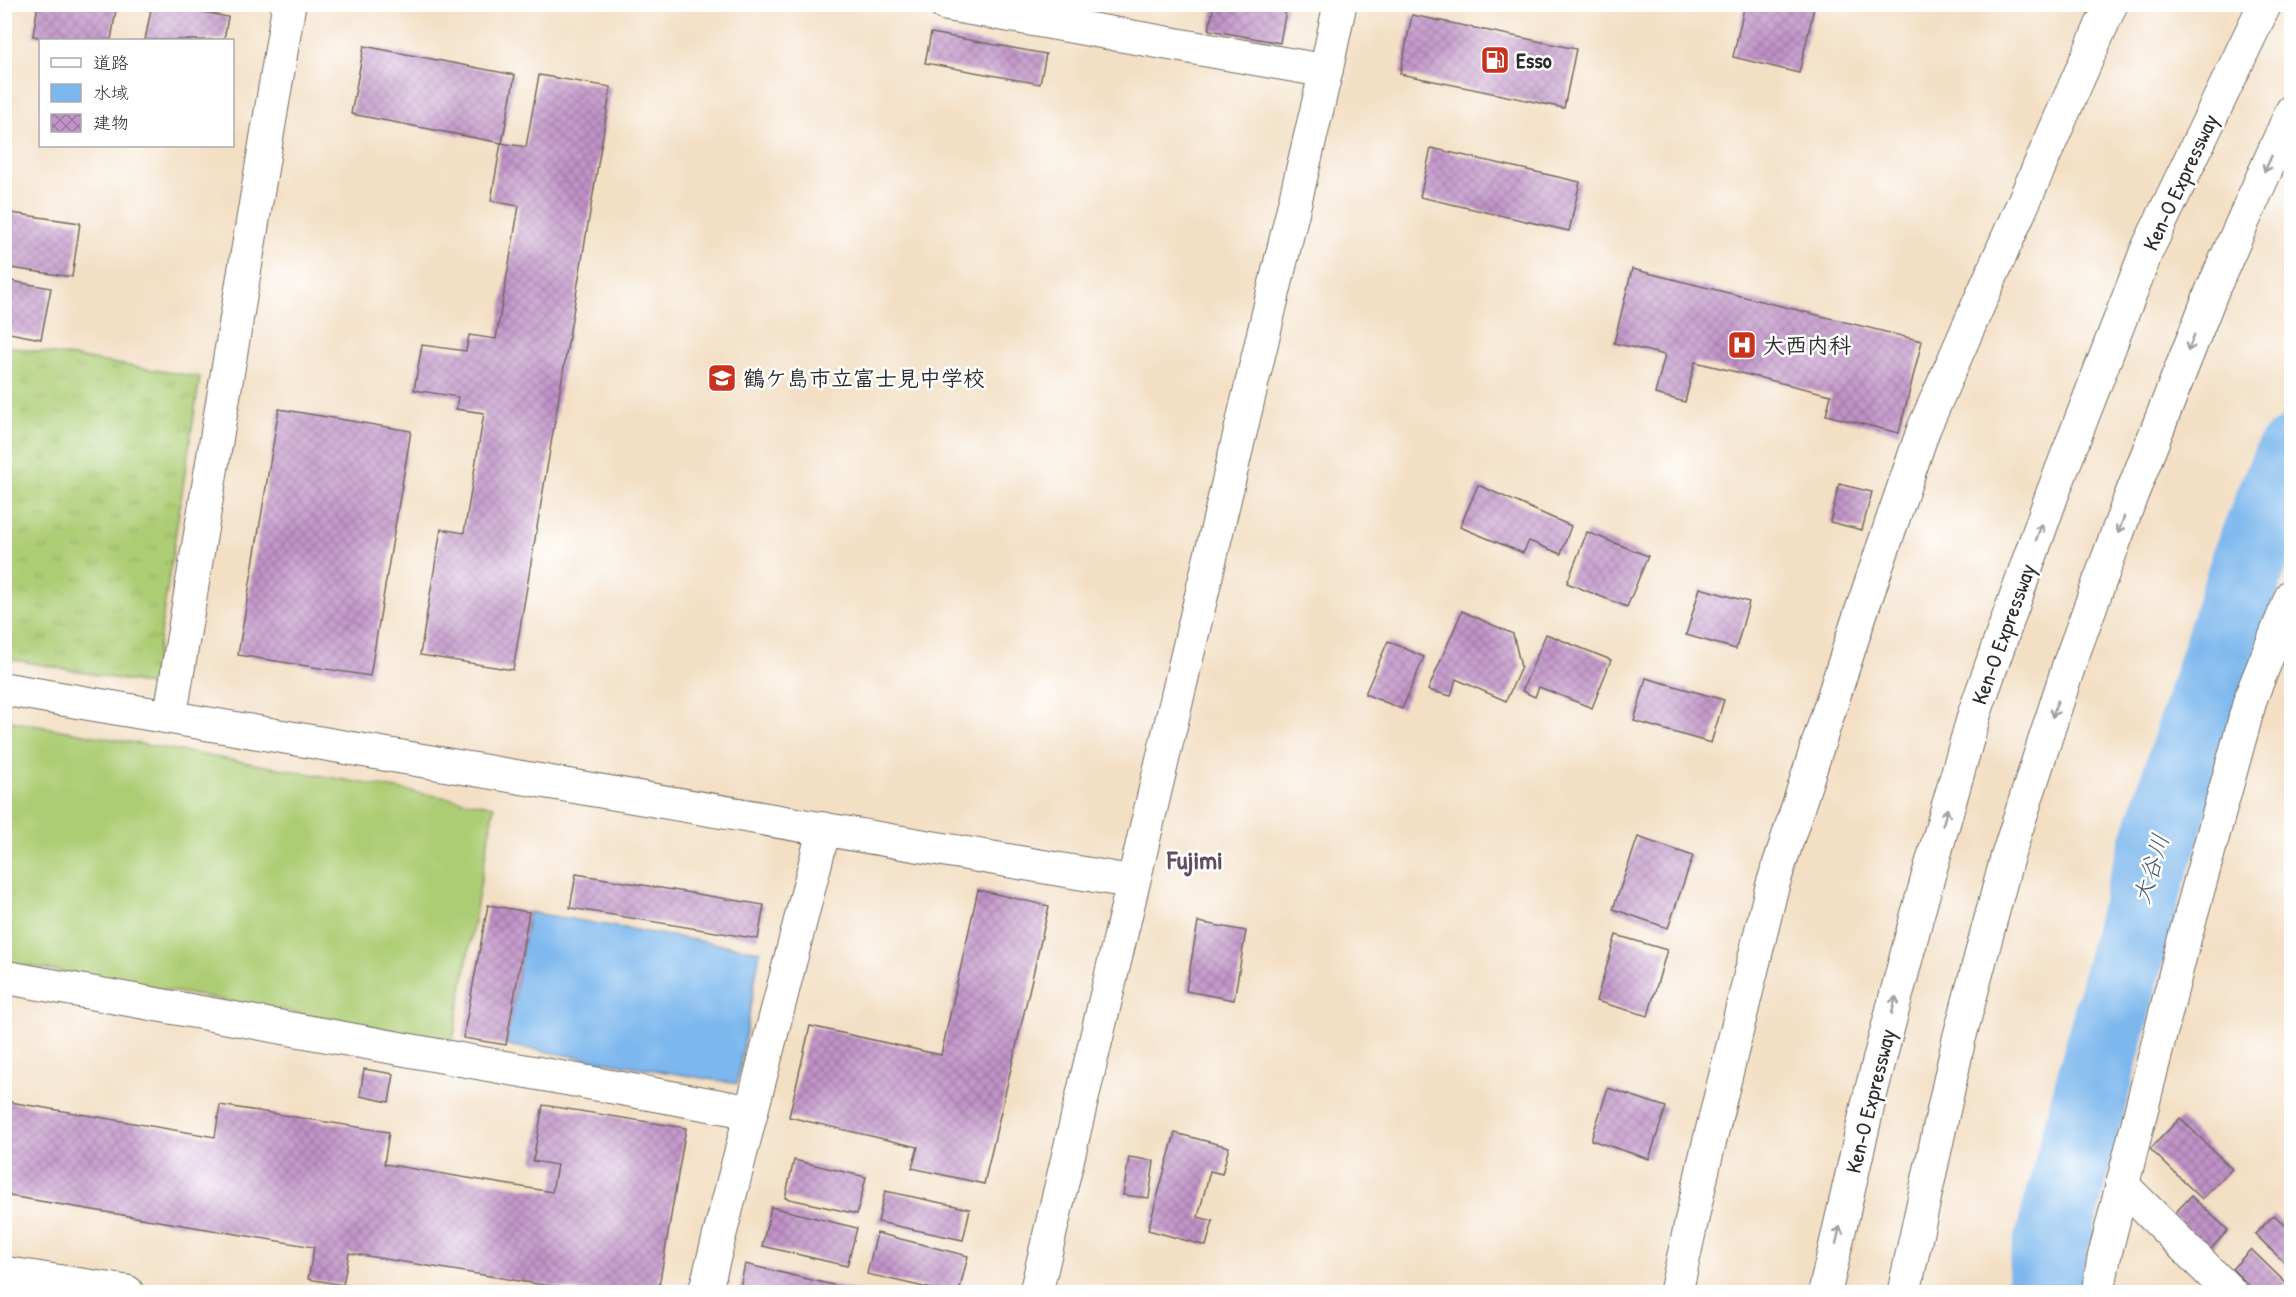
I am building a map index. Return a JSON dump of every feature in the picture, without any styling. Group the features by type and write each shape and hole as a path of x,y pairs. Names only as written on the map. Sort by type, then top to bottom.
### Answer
{"main road":[{"path":"170,717 289,4"},
{"path":"945,4 1326,71"},
{"path":"1036,1293 1340,4"},
{"path":"1676,1293 1704,1164 1772,887 1857,624 1924,428 2111,4"},
{"name":"Ken-O Expressway","path":"1826,1293 1873,1085 1917,916 1975,712 2052,495 2147,250 2265,4"},
{"path":"1904,1293 1959,1039 2007,858 2067,673 2131,496 2207,302 2292,111"},
{"path":"2098,1293 2122,1185 2183,944 2251,697 2292,595"},
{"path":"4,689 1133,882"},
{"path":"705,1293 824,829"},
{"path":"4,977 751,1112"},
{"path":"2122,1185 2230,1293"},
{"path":"4,1273 127,1293"}],"green space":[{"path":"4,346 200,377 152,685 5,658"},
{"path":"4,720 494,806 453,1040 5,962"}],"water":[{"path":"529,912 760,951 737,1084 506,1045"}],"building":[{"path":"38,4 117,4 111,39 50,39 33,36"},
{"path":"152,4 228,17 224,39 145,39"},
{"path":"1214,4 1287,4 1280,43 1209,30"},
{"path":"1745,4 1815,4 1799,73 1733,57"},
{"path":"1412,15 1576,49 1564,108 1400,74"},
{"path":"931,33 1046,54 1040,84 925,63"},
{"path":"364,46 515,75 502,143 351,114"},
{"path":"539,75 611,87 513,670 420,655 441,529 464,533 484,413 456,409 458,397 414,390 422,345 466,351 469,335 496,339 519,206 491,201 501,143 526,147"},
{"path":"1431,148 1580,182 1569,231 1420,197"},
{"path":"4,212 80,223 72,277 4,267"},
{"path":"1632,269 1922,341 1899,433 1826,415 1831,395 1695,362 1685,402 1655,394 1665,355 1614,343"},
{"path":"5,280 51,288 41,339 4,332"},
{"path":"279,409 411,431 370,676 238,655"},
{"path":"1839,484 1872,492 1862,530 1830,522"},
{"path":"1478,485 1571,526 1561,554 1529,541 1523,553 1460,527"},
{"path":"1587,532 1648,556 1627,607 1567,583"},
{"path":"1700,588 1749,602 1736,649 1686,635"},
{"path":"1462,611 1513,634 1521,667 1506,701 1456,679 1451,696 1428,690"},
{"path":"1546,634 1611,660 1592,708 1539,687 1535,697 1522,691"},
{"path":"1388,641 1424,657 1402,709 1365,694"},
{"path":"1646,678 1724,700 1711,743 1634,721"},
{"path":"1638,837 1693,856 1668,928 1613,909"},
{"path":"576,874 764,905 758,939 570,908"},
{"path":"978,890 1049,906 984,1184 912,1168 918,1147 789,1117 810,1026 941,1055"},
{"path":"488,905 529,912 506,1045 463,1038"},
{"path":"1198,922 1246,931 1234,1000 1186,991"},
{"path":"1616,935 1667,950 1648,1016 1596,1001"},
{"path":"364,1069 394,1074 389,1102 360,1096"},
{"path":"1608,1088 1666,1107 1649,1159 1591,1140"},
{"path":"4,1101 215,1137 220,1105 389,1132 384,1164 552,1192 557,1165 533,1161 543,1105 686,1128 658,1292 587,1292 349,1253 343,1285 308,1279 314,1247 4,1195"},
{"path":"2180,1118 2232,1169 2202,1199 2150,1149"},
{"path":"1175,1133 1229,1147 1222,1174 1210,1171 1198,1217 1213,1221 1206,1246 1148,1230"},
{"path":"1129,1157 1154,1161 1149,1198 1123,1195"},
{"path":"794,1160 866,1177 857,1214 785,1198"},
{"path":"885,1191 970,1209 963,1240 878,1222"},
{"path":"2191,1196 2228,1230 2210,1250 2173,1215"},
{"path":"771,1207 857,1228 847,1266 762,1246"},
{"path":"2274,1215 2292,1232 2292,1270 2255,1234"},
{"path":"877,1233 968,1256 959,1292 946,1292 867,1274"},
{"path":"2251,1249 2292,1289 2292,1292 2256,1292 2232,1269"},
{"path":"745,1264 862,1292 739,1292"}],"waterway":[{"name":"大谷川","path":"2043,1292 2049,1253 2144,888 2251,555 2292,455"}],"place":[{"name":"Esso","path":"1495,60"},
{"name":"大西内科","path":"1742,345"},
{"name":"鶴ケ島市立富士見中学校","path":"722,378"}],"district":[{"name":"Fujimi","path":"1195,860"}]}
